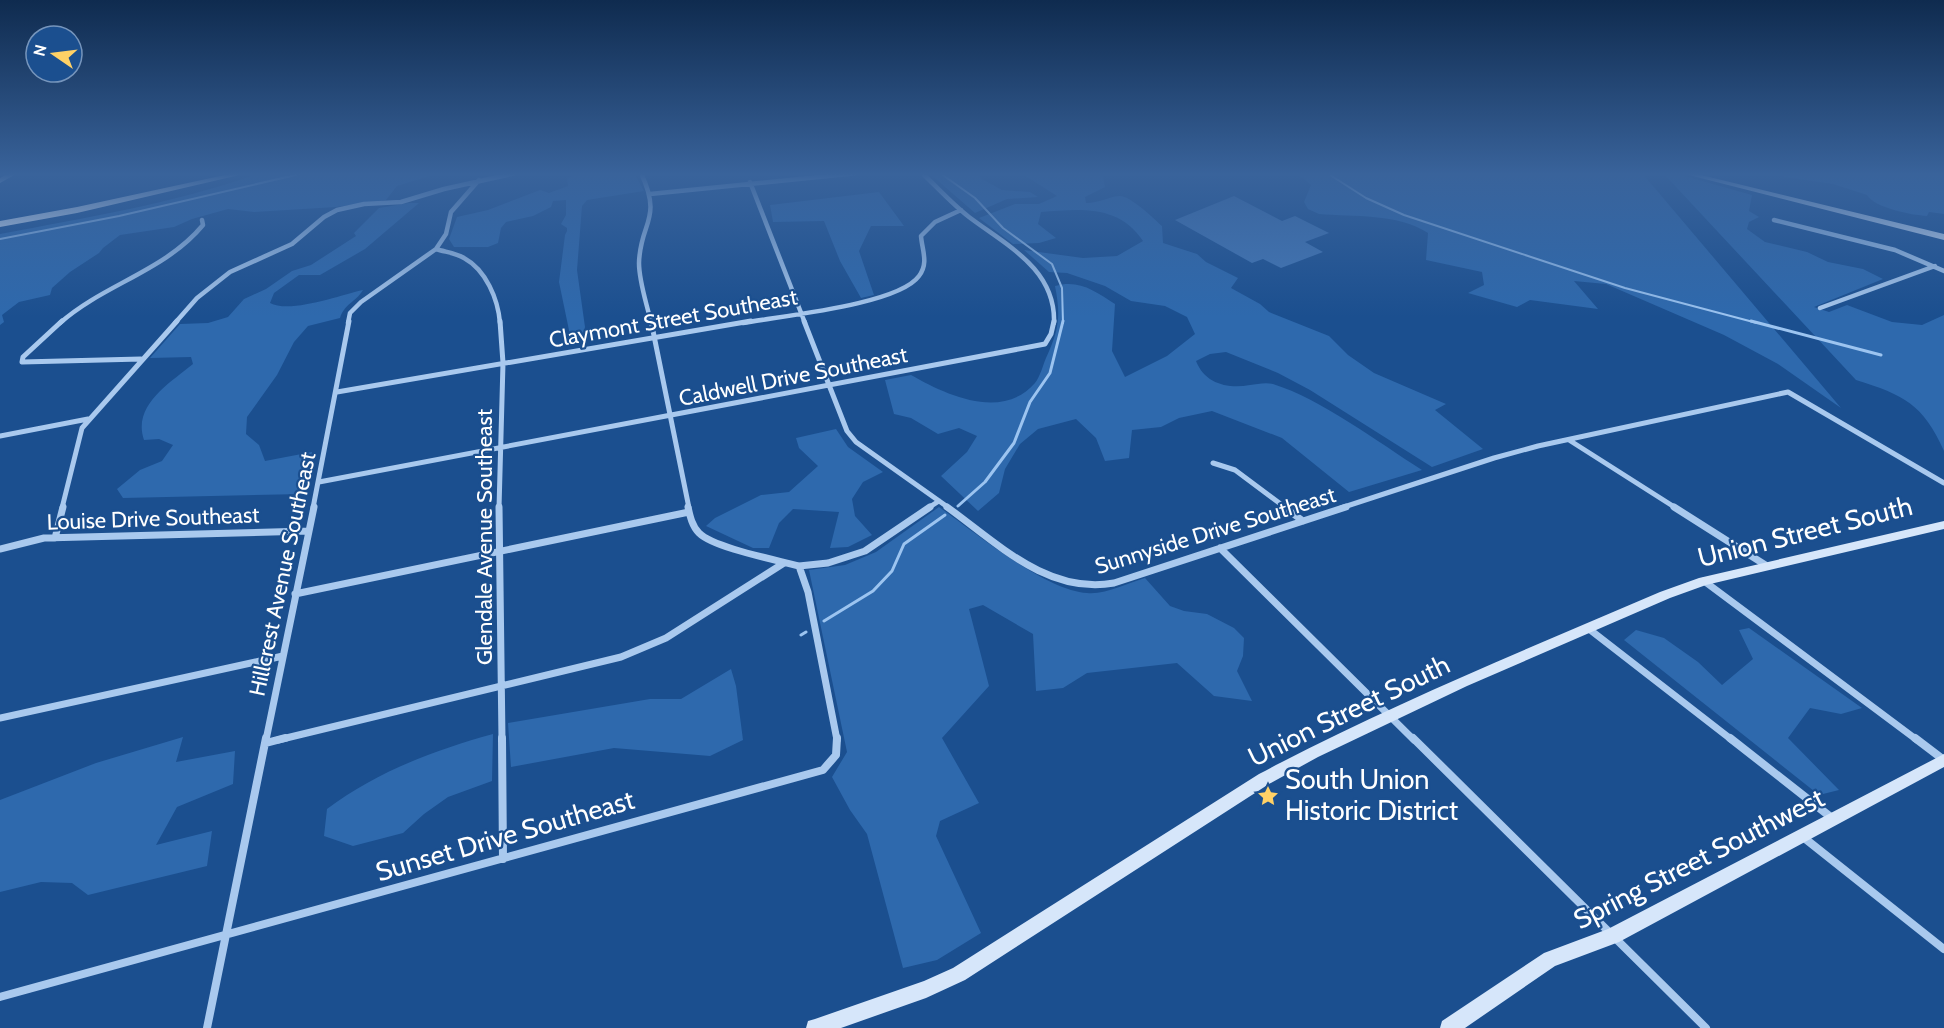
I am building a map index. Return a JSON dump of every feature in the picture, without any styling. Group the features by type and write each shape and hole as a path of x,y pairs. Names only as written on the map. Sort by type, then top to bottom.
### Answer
{"main road":[{"path":"0,224 16,221"},
{"path":"1879,221 1944,237"},
{"name":"Union Street South","path":"815,1028 926,989 959,974 1264,779 1302,757 1389,715 1665,595 1704,581 1944,525"},
{"name":"Spring Street Southwest","path":"1449,1028 1550,959 1613,936 1944,760"}],"street":[{"path":"141,359 22,362 23,357 83,304 176,252 198,232 203,225 202,221"},
{"path":"55,538 79,435 87,419 196,298 237,268 292,244 322,221"},
{"name":"Hillcrest Avenue Southeast","path":"207,1028 337,392 350,313 361,302 436,249 446,234 449,221"},
{"path":"651,221 640,250 639,264 689,512 691,520 705,539 801,570 865,551 939,501"},
{"name":"Sunnyside Drive Southeast","path":"765,221 840,418 856,442 1040,573 1075,586 1092,587 1114,583 1494,458 1788,392 1944,483"},
{"name":"Claymont Street Southeast","path":"337,392 874,300 912,284 924,268 924,250 921,240 926,230 942,221"},
{"name":"Caldwell Drive Southeast","path":"319,482 1033,348 1048,342 1054,324 1053,301 1046,281 1022,254 976,221"},
{"path":"1778,221 1895,250 1944,271"},
{"name":"Glendale Avenue Southeast","path":"436,249 463,257 476,267 495,295 500,318 503,363 500,552 503,858"},
{"path":"1820,308 1935,266"},
{"path":"0,436 87,419"},
{"path":"1568,440 1767,566"},
{"path":"1213,463 1235,470 1303,521"},
{"path":"295,594 689,512"},
{"name":"Louise Drive Southeast","path":"0,549 28,541 55,538 308,531"},
{"path":"1220,548 1706,1028"},
{"path":"266,742 621,657 652,645 694,621 784,563"},
{"name":"Sunset Drive Southeast","path":"0,997 823,770 835,761 838,753 837,735 801,570"},
{"path":"1704,581 1944,760"},
{"path":"1589,629 1834,819"},
{"path":"0,718 283,656"},
{"path":"1803,836 1944,949"}],"shaded area":[{"path":"68,221 188,221 174,227 120,235 99,253 70,272 52,288 50,295 19,302 2,315 4,322 0,325 0,234"},
{"path":"366,221 398,221 365,249 320,275 299,275 274,293 270,303 290,306 363,290 345,309 340,318 308,326 294,342 277,375 247,417 246,434 259,445 265,461 312,452 303,494 123,498 117,489 140,470 162,461 173,445 159,439 144,440 143,416 148,406 164,387 193,364 191,357 150,358 180,324 208,323 228,317 244,299 266,289 292,271 311,265 356,236 354,233"},
{"path":"456,221 511,221 506,222 501,228 498,243 488,247 454,247 449,239"},
{"path":"563,221 581,221 577,270 585,327 581,344 571,340 559,282 567,231 567,228 561,224"},
{"path":"773,221 900,221 904,226 871,226 859,251 874,295 861,298 840,261 824,221"},
{"path":"983,221 1039,221 1038,224 1056,238 1039,243 1013,244"},
{"path":"1123,221 1156,221 1162,226 1163,243 1197,254 1206,262 1238,278 1231,288 1260,304 1269,312 1329,336 1348,355 1374,373 1446,404 1435,410 1483,449 1432,467 1310,390 1278,373 1226,352 1210,354 1196,361 1200,369 1211,380 1234,386 1270,383 1291,391 1330,410 1422,470 1349,492 1282,438 1212,411 1179,418 1161,427 1132,430 1129,458 1105,461 1096,438 1076,419 1038,429 1020,444 1005,469 999,493 978,511 941,476 967,452 977,436 959,428 938,434 911,418 894,414 885,380 911,375 940,390 974,401 1007,401 1022,394 1037,380 1050,348 1058,323 1055,286 1064,284 1079,285 1115,304 1112,351 1125,377 1167,356 1195,334 1187,317 1165,306 1131,301 1105,286 1067,273 1049,272 1024,250 1083,258 1117,256 1143,241"},
{"path":"1398,221 1683,221 1841,408 1778,364 1724,335 1606,284 1574,281 1598,309 1530,300 1517,307 1468,293 1484,285 1482,272 1426,260 1428,233"},
{"path":"1708,221 1751,221 1747,229 1765,242 1807,252 1828,262 1863,269 1883,279 1814,307 1829,312 1847,305 1892,322 1922,325 1944,315 1944,451 1920,412 1887,391 1856,380"},
{"path":"836,429 848,447 883,472 863,482 852,499 855,516 872,535 848,547 830,548 839,512 793,509 779,523 769,548 753,548 706,526 715,518 761,495 789,492 818,466 799,448 796,438"},
{"path":"939,507 1010,558 1051,582 1070,589 1094,593 1145,578 1170,606 1184,611 1207,614 1234,628 1244,638 1243,656 1237,671 1252,701 1214,696 1177,663 1087,673 1063,688 1036,691 1033,634 983,605 969,609 989,686 942,738 979,803 940,821 936,836 981,933 937,960 903,968 867,834 850,810 832,777 847,752 809,570 845,565 876,552"},
{"path":"1749,628 1862,708 1841,714 1810,708 1788,738 1839,790 1819,795 1624,640 1636,630 1664,638 1698,662 1722,685 1753,659 1739,630"},
{"path":"731,669 736,686 743,740 710,756 614,748 511,767 508,723 650,699 681,699"},
{"path":"493,734 492,781 448,797 403,833 353,846 324,836 327,809 365,784 428,755"},
{"path":"183,737 176,762 235,751 233,784 177,807 156,845 212,831 207,866 88,895 72,883 41,882 0,892 0,800 96,763"}],"building":[{"path":"1177,221 1305,221 1329,233 1305,242 1323,252 1281,268 1263,259 1252,263"}],"waterway":[{"path":"0,239 93,221"},
{"path":"996,221 1052,264 1062,288 1063,321"},
{"path":"1422,221 1625,288 1757,323"},
{"path":"958,506 985,482 1014,443 1030,402 1050,373 1063,321"},
{"path":"1751,321 1881,355"},
{"path":"824,621 873,591 892,571 904,544 945,515"},
{"path":"801,635 806,632"}],"place":[{"name":"South Union Historic District","path":"1268,796"}]}
